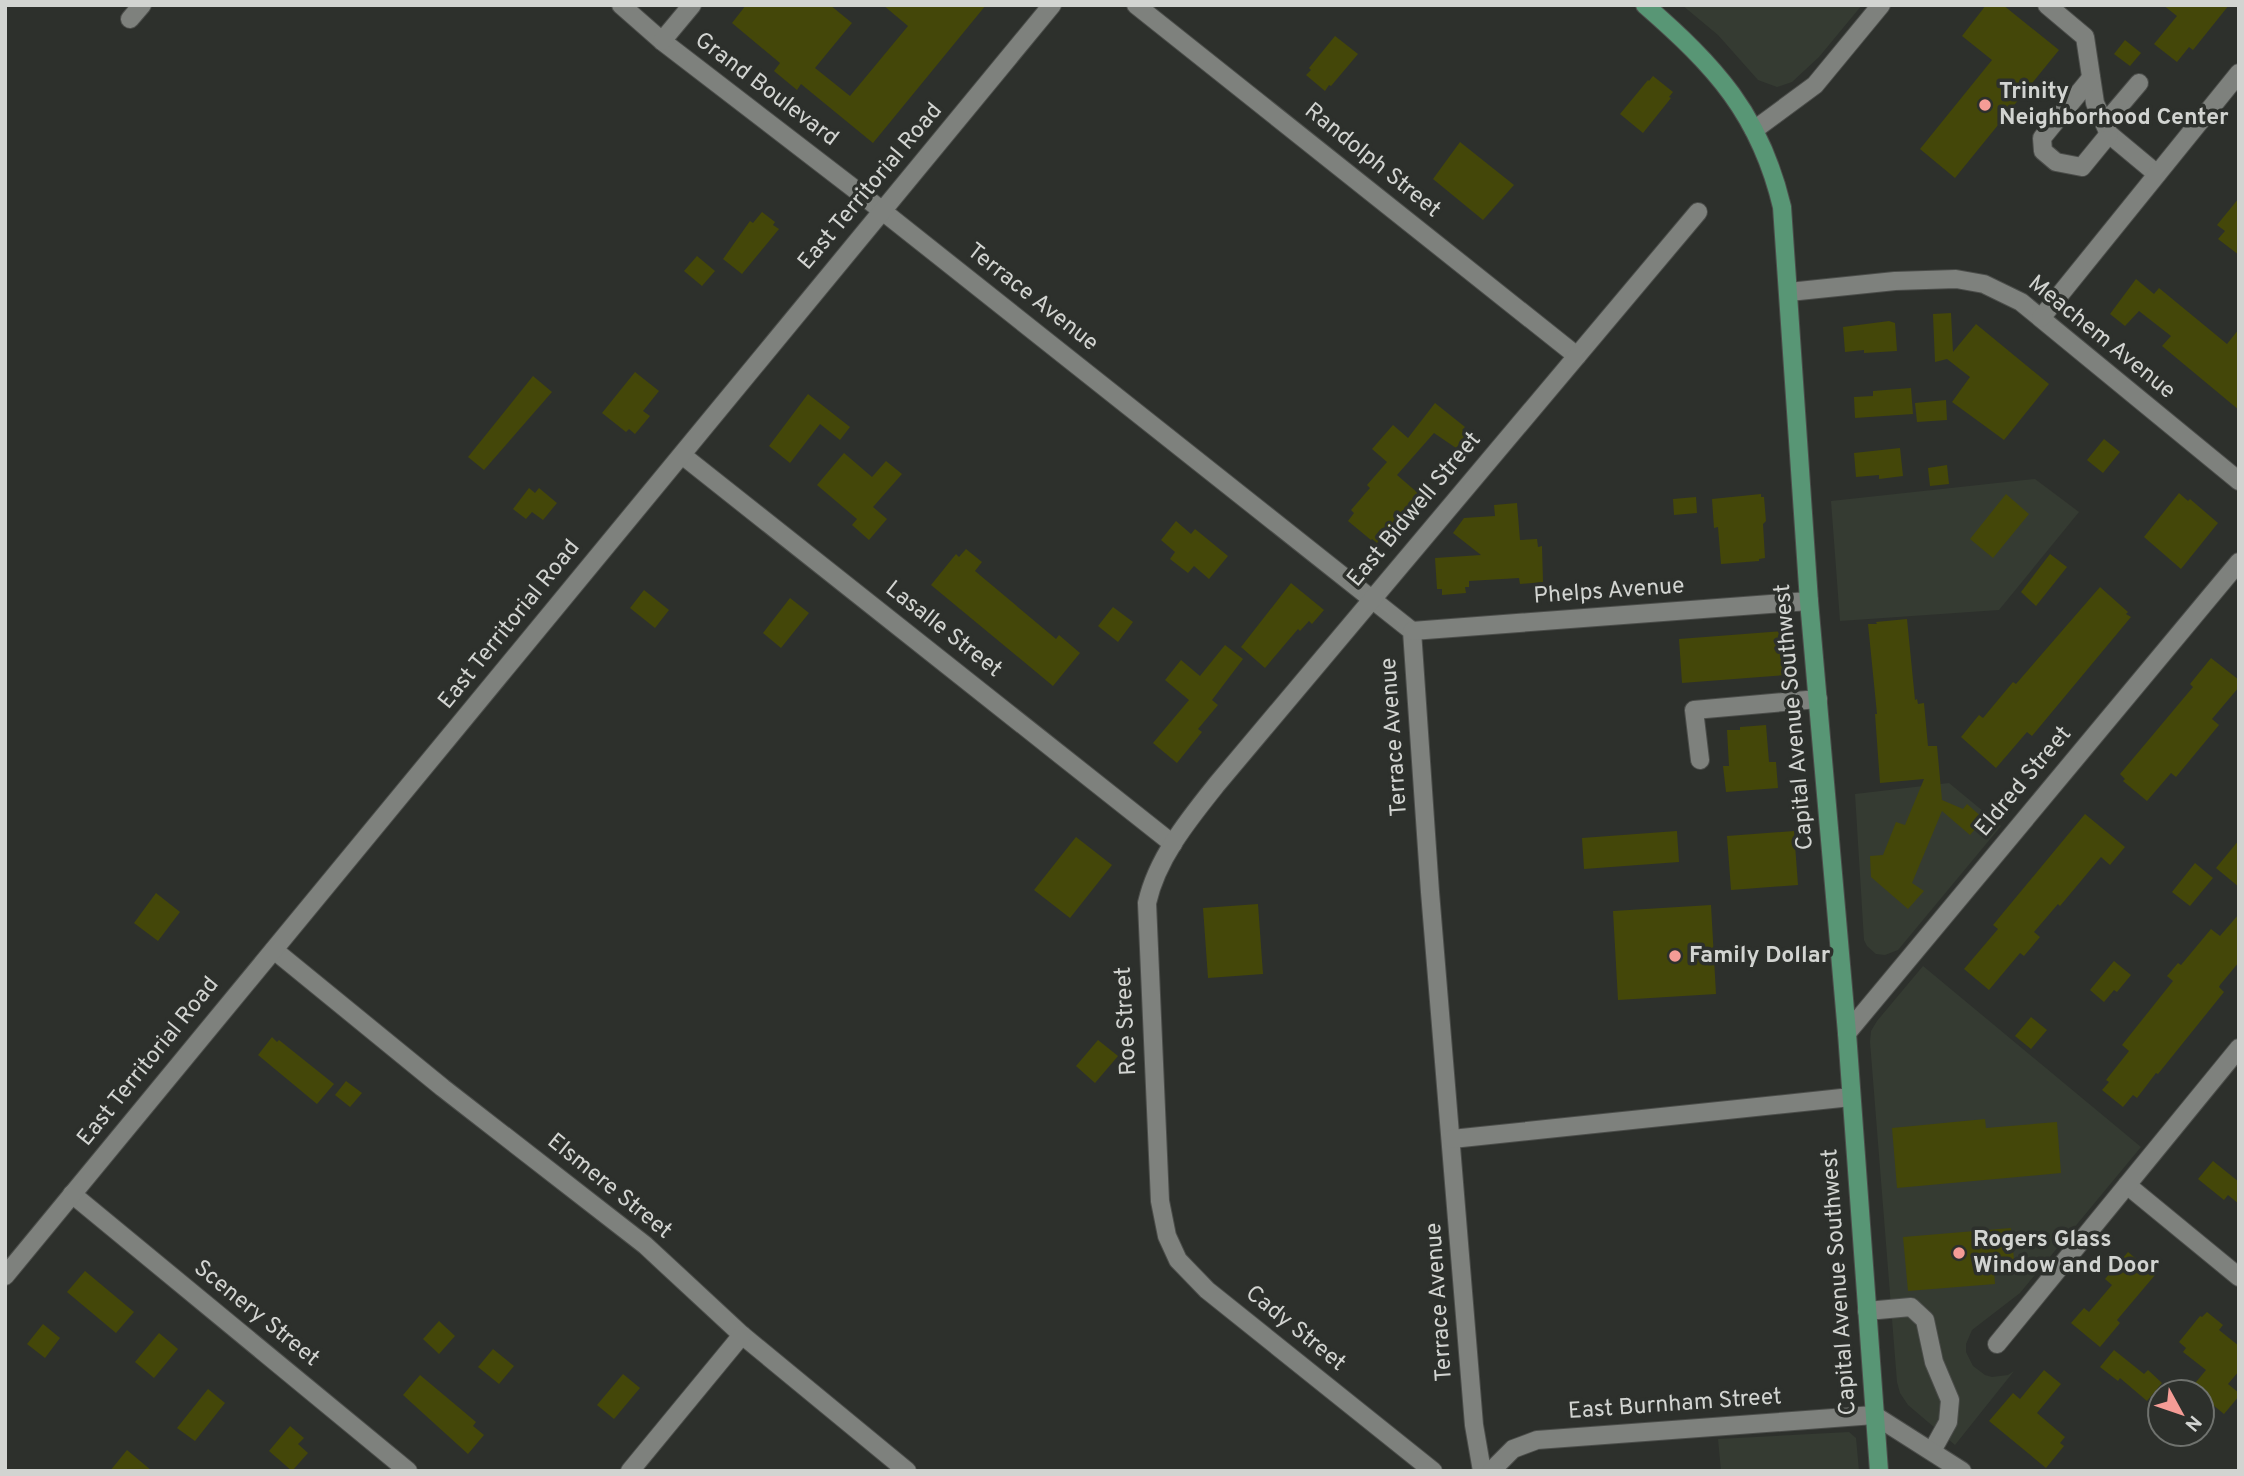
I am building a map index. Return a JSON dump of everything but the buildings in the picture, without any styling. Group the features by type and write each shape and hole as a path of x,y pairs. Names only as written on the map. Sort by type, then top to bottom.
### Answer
{"main road":[{"name":"Capital Avenue Southwest","path":"1645,5 1709,64 1740,104 1768,156 1782,207 1809,601 1847,1033 1879,1471"}],"street":[{"name":"Grand Boulevard","path":"621,5 662,41 883,211"},
{"path":"662,41 692,5"},
{"name":"East Territorial Road","path":"5,1276 1052,5"},
{"name":"Randolph Street","path":"1136,5 1577,356"},
{"path":"1754,130 1815,85 1881,5"},
{"path":"2048,5 2085,37 2095,103 2107,128 2157,174"},
{"path":"2041,318 2239,73"},
{"path":"2091,78 2042,138 2043,151 2056,162 2082,167 2139,83"},
{"name":"Terrace Avenue","path":"883,211 1412,631 1430,892 1474,1425 1482,1471"},
{"name":"East Bidwell Street","path":"1173,844 1217,784 1698,212"},
{"name":"Meachem Avenue","path":"1789,292 1895,281 1956,279 1971,280 1998,289 2021,302 2239,481"},
{"name":"Lasalle Street","path":"682,454 1173,844"},
{"name":"Eldred Street","path":"1847,1033 2239,562"},
{"name":"Phelps Avenue","path":"1412,631 1809,601"},
{"path":"1700,760 1694,710 1818,699"},
{"name":"Roe Street","path":"1160,1201 1147,918 1150,889 1173,844"},
{"name":"Elsmere Street","path":"274,950 443,1088 645,1245 742,1335 907,1471"},
{"path":"1997,1344 2239,1048"},
{"path":"1452,1139 1851,1097"},
{"path":"2127,1185 2239,1277"},
{"name":"Scenery Street","path":"72,1194 408,1471"},
{"name":"Cady Street","path":"1160,1201 1167,1236 1178,1260 1207,1290 1433,1471"},
{"path":"1867,1311 1911,1307 1925,1321 1934,1362 1950,1400 1948,1422 1932,1451"},
{"path":"630,1471 742,1335"},
{"path":"1874,1415 1962,1471"},
{"name":"East Burnham Street","path":"1490,1471 1513,1448 1537,1440 1874,1415"}],"shaded area":[{"path":"1682,5 1862,5 1819,57 1792,82 1777,87 1758,80 1718,35"},
{"path":"2035,479 2079,512 1999,610 1840,621 1831,501"},
{"path":"1949,783 2001,826 1898,950 1885,955 1876,954 1864,940 1855,794"},
{"path":"1923,966 2141,1147 2020,1293 1972,1330 1966,1344 1966,1352 1973,1366 1992,1377 2008,1375 2014,1371 1955,1445 1908,1405 1897,1382 1870,1042 1871,1031 1877,1021"},
{"path":"1849,1432 1856,1438 1859,1471 1721,1471 1718,1439"}],"place":[{"name":"Trinity Neighborhood Center","path":"1985,105"},
{"name":"Family Dollar","path":"1675,956"},
{"name":"Rogers Glass Window and Door","path":"1959,1253"}]}
